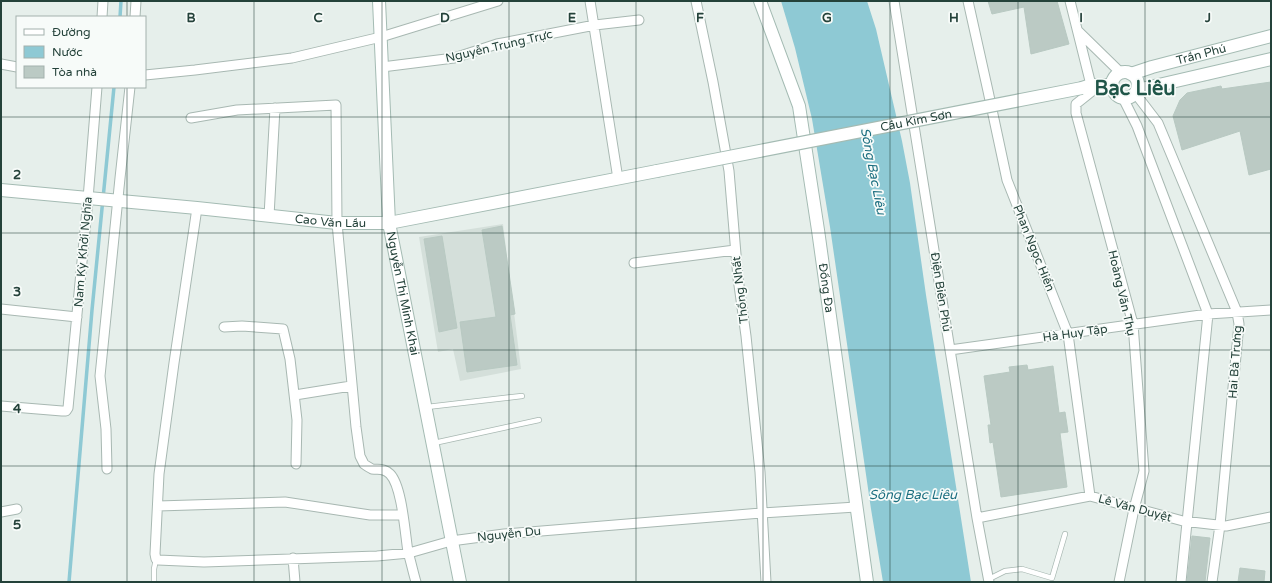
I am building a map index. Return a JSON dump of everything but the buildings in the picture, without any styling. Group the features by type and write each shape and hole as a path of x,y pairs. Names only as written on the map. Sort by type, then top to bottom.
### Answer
{"main road":[{"name":"Nguyễn Thị Minh Khai","path":"379,1 389,223 460,582"},
{"name":"Đống Đa","path":"760,1 799,106 818,230 867,582"},
{"name":"Trần Phú","path":"1126,73 1271,36"},
{"name":"Trần Phú","path":"1136,91 1271,59"},
{"path":"1126,73 1137,82 1136,91 1131,96 1122,98 1115,93 1112,85 1115,77 1126,73"},
{"path":"1086,86 1112,85"},
{"name":"Cầu Kim Sơn","path":"657,171 1086,86"},
{"name":"Cao Văn Lầu","path":"1,190 197,208 337,223 389,223 657,171"}],"street":[{"path":"102,16 103,1"},
{"path":"135,16 136,1"},
{"path":"146,75 292,58 381,38 498,1"},
{"path":"590,1 595,25 618,179"},
{"name":"Thống Nhất","path":"696,1 713,82 729,171 735,250 760,472 766,582"},
{"name":"Điện Biên Phủ","path":"894,1 977,518 989,580"},
{"name":"Phan Ngọc Hiển","path":"968,1 1007,180 1068,334 1090,496"},
{"path":"1070,1 1078,31 1086,86"},
{"name":"Nguyễn Trung Trực","path":"382,67 454,58 497,44 595,25 639,20"},
{"path":"1078,31 1126,73"},
{"path":"1,64 16,67"},
{"name":"Hoàng Văn Thụ","path":"1086,86 1091,92 1076,104 1076,112 1132,324 1144,471 1134,509 1119,582"},
{"name":"Nam Kỳ Khởi Nghĩa","path":"1,406 62,411 66,411 68,408 89,199 97,88"},
{"path":"107,469 106,425 100,376 113,201 130,88"},
{"name":"Hai Bà Trưng","path":"1136,91 1158,123 1237,312 1239,324 1220,525 1212,582"},
{"path":"1122,98 1137,126 1208,314 1181,582"},
{"path":"191,118 237,110 336,105 337,223 351,386 360,456 364,464 372,469 384,469 391,475 400,496 409,553 416,582"},
{"path":"269,216 275,108"},
{"path":"160,560 158,506 159,474 168,402 197,208"},
{"path":"634,263 735,250"},
{"path":"1,310 77,317"},
{"name":"Hà Huy Tập","path":"950,350 1208,314 1271,310"},
{"path":"224,327 242,326 284,329 295,395 297,420 296,464"},
{"path":"295,395 351,386"},
{"name":"Lê Văn Duyệt","path":"977,518 1090,496 1134,509 1188,522 1226,526 1271,517"},
{"path":"158,506 285,502 370,515 402,515"},
{"name":"Nguyễn Du","path":"160,560 204,562 377,556 409,553 451,540 504,534 762,513 856,507"},
{"path":"1,512 17,509"},
{"path":"293,558 295,582"}],"lane":[{"path":"425,408 522,396"},
{"path":"432,443 539,420"},
{"path":"989,580 1005,572 1022,569 1052,578 1065,534"},
{"path":"154,582 154,569 160,560"}],"shaded area":[{"path":"503,224 521,369 460,381 453,349 438,352 419,237"}],"water":[{"name":"Sông Bạc Liêu","path":"781,1 867,1 876,29 902,141 910,183 971,582 883,582 830,227 812,119 795,48"}],"waterway":[{"path":"120,16 121,1"},
{"path":"69,582 92,310 114,88"}],"district":[{"name":"Bạc Liêu","path":"1135,88"}]}
